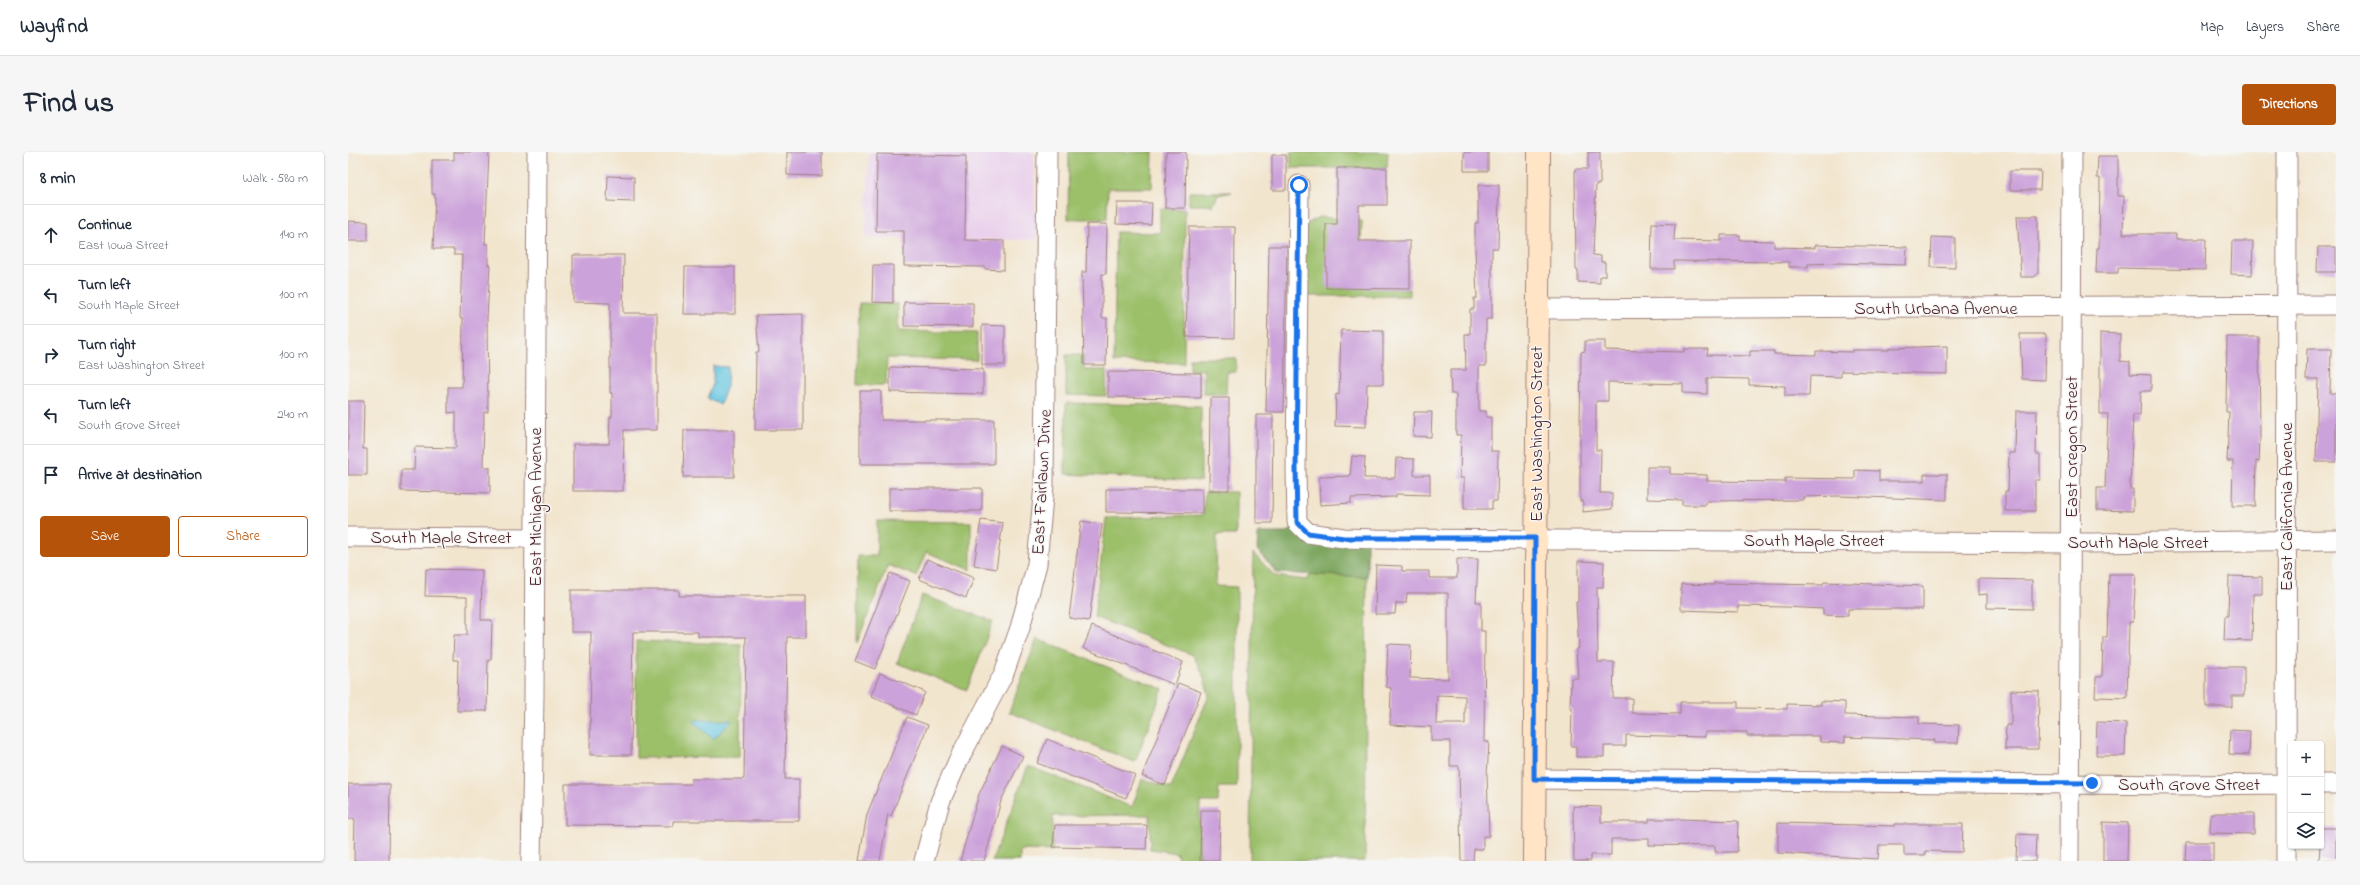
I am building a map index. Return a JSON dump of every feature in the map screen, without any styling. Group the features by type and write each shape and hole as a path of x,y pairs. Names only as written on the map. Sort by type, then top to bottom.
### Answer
{"main road":[{"name":"East Washington Street","path":"1534,861 1536,309 1539,152"}],"street":[{"name":"East Michigan Avenue","path":"531,861 534,695 537,152"},
{"name":"East Fairlawn Drive","path":"924,861 940,802 958,761 1004,673 1020,628 1036,564 1044,485 1047,152"},
{"name":"East Oregon Street","path":"2070,861 2072,152"},
{"name":"East California Avenue","path":"2287,152 2286,540 2289,777"},
{"name":"South Maple Street","path":"1299,185 1296,468 1297,522 1308,533 1344,538 2070,542 2336,540"},
{"name":"South Urbana Avenue","path":"1536,309 2071,308 2336,305"},
{"name":"South Maple Street","path":"348,537 534,538"},
{"name":"South Grove Street","path":"1534,779 2070,783 2179,786 2288,784"},
{"path":"2324,784 2336,784"},
{"name":"East California Avenue","path":"2286,861 2288,810"}],"shaded area":[{"path":"869,152 1034,152 1036,240 866,238"}],"green space":[{"path":"1069,152 1153,152 1152,188 1108,188 1107,219 1068,219"},
{"path":"1291,152 1388,152 1387,168 1291,168"},
{"path":"1189,192 1232,192 1218,195 1213,205 1189,205"},
{"path":"1160,209 1185,209 1184,363 1114,362 1116,232 1160,233"},
{"path":"1319,217 1362,221 1361,242 1380,241 1379,288 1410,289 1410,296 1298,296 1298,229"},
{"path":"859,303 898,304 898,331 977,333 977,360 887,358 886,385 857,385"},
{"path":"1066,355 1083,355 1084,370 1106,370 1106,396 1066,395"},
{"path":"1190,358 1236,358 1236,372 1227,372 1226,394 1203,394 1204,370 1190,370"},
{"path":"1066,403 1201,406 1201,481 1065,474"},
{"path":"1205,492 1236,492 1236,535 1217,535 1216,586 1237,587 1237,787 1219,787 1218,802 1200,802 1199,861 1178,861 1177,853 1150,849 1150,815 1053,816 1052,851 1020,850 1020,861 992,861 1028,766 1132,807 1142,779 1171,788 1209,695 1202,672 1193,655 1094,617 1106,518 1203,515"},
{"path":"877,521 971,522 971,570 926,552 916,576 888,565 857,643 858,556 877,556"},
{"path":"1297,526 1367,540 1367,577 1277,573 1257,550 1258,533 1286,533"},
{"path":"1253,553 1275,576 1307,580 1324,553 1367,554 1365,861 1250,861"},
{"path":"922,595 993,621 967,690 897,663"},
{"path":"1037,639 1163,689 1135,762 1009,712"},
{"path":"636,641 741,644 740,757 636,758"}],"water":[{"path":"713,366 728,367 727,386 720,405 707,398 713,384"},
{"path":"695,720 732,721 713,739 694,722"}],"building":[{"path":"454,152 489,152 485,244 488,244 488,265 490,265 487,318 488,412 484,412 483,467 490,467 490,493 401,491 401,470 414,470 415,447 456,448 456,412 448,413 448,387 462,387 463,318 460,318 462,255 454,255 454,249 433,249 435,194 432,194 432,160 454,160"},
{"path":"787,152 822,152 822,176 787,175"},
{"path":"1166,152 1186,152 1185,208 1165,208"},
{"path":"1464,152 1488,152 1488,171 1464,171"},
{"path":"1588,152 1600,152 1600,184 1596,184 1593,255 1601,256 1601,262 1605,262 1605,276 1600,276 1600,283 1578,282 1578,270 1576,270 1575,169 1588,169"},
{"path":"877,154 966,156 965,240 1004,241 1004,270 985,269 985,267 904,266 904,231 876,231"},
{"path":"1272,155 1286,155 1286,190 1272,190"},
{"path":"2098,156 2118,156 2118,196 2124,196 2123,234 2176,234 2176,239 2206,239 2205,270 2118,268 2118,273 2096,273 2097,248 2099,248 2100,178 2097,178"},
{"path":"1337,168 1387,168 1387,205 1359,205 1359,241 1410,241 1410,289 1326,288 1326,224 1337,224"},
{"path":"2010,171 2041,171 2040,190 2010,190"},
{"path":"608,176 634,177 634,202 607,201"},
{"path":"1478,185 1499,185 1498,248 1492,248 1492,319 1486,319 1486,366 1479,366 1479,411 1486,411 1486,417 1491,417 1491,451 1498,451 1497,501 1492,501 1492,509 1464,509 1464,478 1460,478 1461,435 1456,435 1456,394 1451,394 1450,370 1466,370 1465,334 1470,334 1470,309 1474,309 1474,298 1477,298 1475,223 1478,223"},
{"path":"1117,203 1152,203 1151,225 1116,224"},
{"path":"2017,216 2038,216 2038,274 2034,277 2021,277"},
{"path":"348,221 368,222 368,241 348,241"},
{"path":"1652,223 1675,224 1674,240 1721,241 1721,235 1740,235 1740,240 1774,241 1774,247 1815,248 1815,245 1907,247 1906,265 1838,263 1808,264 1808,267 1789,267 1789,262 1674,261 1674,269 1651,269"},
{"path":"1087,224 1107,224 1106,274 1102,274 1102,318 1107,318 1106,365 1084,365 1082,272 1086,272"},
{"path":"1189,227 1235,227 1234,338 1186,337"},
{"path":"1932,237 1955,238 1955,268 1931,267"},
{"path":"2232,241 2253,241 2252,275 2231,274"},
{"path":"1269,246 1287,246 1284,412 1266,412"},
{"path":"2318,247 2336,247 2336,272 2317,272"},
{"path":"573,255 624,255 623,313 657,313 657,430 624,430 623,491 573,491 573,444 609,444 610,417 612,417 612,393 610,393 610,303 573,302"},
{"path":"873,265 893,265 893,303 872,302"},
{"path":"685,267 735,267 735,314 684,314"},
{"path":"904,302 973,303 973,327 904,326"},
{"path":"803,314 803,430 755,430 756,352 759,352 756,315"},
{"path":"982,325 1005,326 1005,365 982,365"},
{"path":"1341,330 1383,331 1383,384 1367,384 1366,427 1335,426 1336,394 1339,395"},
{"path":"2100,333 2120,334 2120,361 2130,362 2130,374 2151,375 2151,391 2141,391 2140,415 2133,415 2130,489 2133,489 2133,511 2097,510 2097,488 2105,488 2108,414 2100,414"},
{"path":"2020,334 2046,334 2045,380 2022,379"},
{"path":"2227,337 2259,337 2260,437 2259,462 2256,461 2255,506 2232,506 2233,461 2227,461 2229,412 2226,412"},
{"path":"1585,341 1605,341 1605,350 1684,352 1684,349 1708,349 1707,355 1750,356 1750,351 1774,351 1774,354 1816,355 1816,351 1853,352 1853,350 1889,350 1889,348 1947,346 1947,374 1841,371 1841,377 1810,376 1809,396 1785,396 1785,386 1749,385 1749,379 1707,378 1707,394 1683,393 1683,384 1608,382 1608,401 1596,401 1596,450 1601,450 1600,493 1612,493 1612,509 1583,512 1583,501 1580,501 1580,427 1581,352 1585,351"},
{"path":"2307,349 2331,349 2330,393 2336,394 2336,462 2316,462 2318,379 2306,379"},
{"path":"890,367 983,369 983,394 890,392"},
{"path":"1108,372 1201,373 1201,398 1108,397"},
{"path":"860,391 881,391 881,420 994,420 994,464 860,464"},
{"path":"1210,398 1229,398 1229,490 1209,490"},
{"path":"348,401 364,401 363,449 367,449 367,475 348,475"},
{"path":"2016,411 2037,411 2036,454 2040,454 2040,480 2035,480 2035,511 2005,511 2005,491 2008,491 2009,453 2015,453"},
{"path":"1414,412 1432,412 1431,437 1413,436"},
{"path":"1256,415 1273,415 1272,523 1256,523"},
{"path":"684,430 734,430 734,477 683,477"},
{"path":"1352,456 1365,457 1364,478 1395,478 1396,458 1414,459 1414,475 1430,475 1430,495 1396,494 1396,497 1351,498 1351,503 1320,505 1319,477 1350,476"},
{"path":"1647,467 1670,467 1670,474 1707,475 1707,481 1785,482 1785,478 1855,479 1855,470 1879,471 1879,481 1924,481 1924,474 1947,474 1947,500 1838,496 1803,497 1803,500 1706,501 1706,505 1682,505 1682,500 1647,499"},
{"path":"889,488 982,488 982,511 889,511"},
{"path":"1106,489 1202,489 1202,513 1106,512"},
{"path":"981,520 1003,523 996,569 974,565"},
{"path":"1081,521 1102,524 1089,621 1069,618"},
{"path":"927,559 974,578 966,598 919,579"},
{"path":"1457,559 1478,559 1476,602 1481,602 1481,631 1485,631 1484,742 1489,742 1487,775 1489,836 1483,836 1483,849 1474,849 1473,861 1461,861 1459,766 1450,766 1450,741 1431,741 1431,727 1390,725 1391,688 1386,687 1388,644 1411,645 1410,678 1448,679 1448,593 1407,593 1406,603 1396,603 1395,614 1375,614 1376,565 1402,566 1402,571 1429,571 1429,578 1457,578","holes":["1437,695 1465,696 1465,724 1436,724"]},
{"path":"1578,561 1604,562 1603,587 1597,587 1598,662 1614,662 1613,698 1632,698 1632,713 1680,714 1680,702 1738,702 1738,708 1787,709 1787,704 1821,705 1821,701 1845,702 1845,715 1919,717 1919,724 1959,725 1958,743 1934,743 1935,740 1845,737 1845,743 1820,742 1820,736 1747,736 1747,732 1705,732 1705,737 1626,735 1626,746 1604,746 1604,757 1576,757 1576,746 1571,746 1572,708 1570,708 1571,678 1578,678 1576,649 1579,648 1576,602 1578,602"},
{"path":"426,569 482,570 481,620 492,620 491,660 488,660 487,711 457,711 458,660 453,660 454,635 467,635 467,597 425,596"},
{"path":"890,573 910,581 875,669 855,661"},
{"path":"2109,574 2136,574 2133,622 2129,622 2127,698 2095,697 2096,677 2102,677 2103,637 2107,637"},
{"path":"2229,576 2262,577 2262,594 2253,594 2252,641 2224,640 2225,616 2228,616"},
{"path":"1978,579 2032,580 2032,609 1987,608 1987,594 1978,595"},
{"path":"1824,582 1923,586 1923,609 1848,609 1848,616 1823,615 1823,609 1786,607 1738,606 1738,612 1681,610 1681,584 1714,585 1714,583 1823,585"},
{"path":"571,590 679,590 679,596 806,596 806,637 787,637 785,779 799,779 799,821 673,821 673,826 565,825 565,784 691,784 691,779 744,779 746,637 698,637 698,632 633,632 631,755 590,755 591,632 571,632"},
{"path":"1092,626 1183,662 1175,685 1083,648"},
{"path":"2206,667 2244,667 2244,696 2232,696 2232,707 2206,707"},
{"path":"880,673 925,692 916,715 871,696"},
{"path":"1178,683 1201,692 1165,785 1142,776"},
{"path":"2011,690 2039,691 2038,749 2005,749 2006,725 2011,725"},
{"path":"907,717 928,725 891,816 888,814 880,861 859,861 867,814"},
{"path":"2097,722 2126,723 2125,756 2096,756"},
{"path":"2230,730 2250,731 2249,755 2229,754"},
{"path":"1047,739 1135,775 1126,798 1037,763"},
{"path":"1002,746 1023,756 1001,801 984,861 960,861 979,794"},
{"path":"348,784 390,784 389,861 354,861 355,819 348,819"},
{"path":"1573,806 1601,807 1601,822 1649,822 1649,819 1738,821 1737,852 1715,852 1715,846 1649,845 1649,839 1611,839 1611,855 1591,855 1591,861 1574,861"},
{"path":"1201,810 1220,810 1219,861 1200,861"},
{"path":"2211,813 2254,813 2254,834 2210,833"},
{"path":"2103,822 2128,823 2127,861 2103,861"},
{"path":"1778,823 1895,826 1895,824 1963,824 1962,852 1925,851 1925,855 1904,855 1904,845 1879,845 1878,859 1778,853"},
{"path":"1055,825 1147,825 1146,849 1053,847"},
{"path":"2324,828 2336,828 2336,861 2319,861 2320,849 2324,849"},
{"path":"2017,834 2036,835 2035,861 2016,861"},
{"path":"2186,842 2213,842 2213,861 2185,861"}],"route":[{"path":"1299,185 1296,468 1297,522 1308,533 1344,538 1535,538 1534,779 2092,783"}]}
